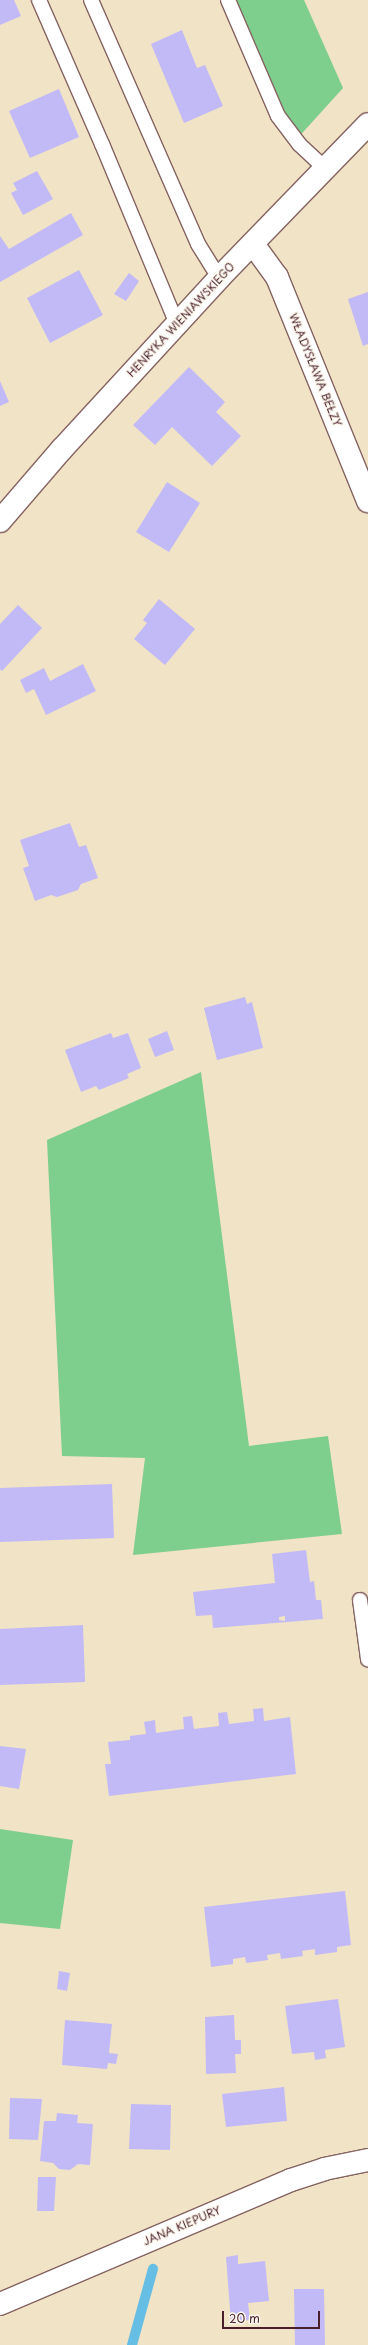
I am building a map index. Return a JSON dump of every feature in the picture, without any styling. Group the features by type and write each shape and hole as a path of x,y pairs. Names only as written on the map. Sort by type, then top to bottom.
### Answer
{"street":[{"name":"HENRYKA WIENIAWSKIEGO","path":"0,521 62,449 219,278 368,124"},
{"name":"WŁADYSŁAWA BEŁZY","path":"253,244 277,277 368,501"},
{"name":"JANA KIEPURY","path":"0,2304 290,2180 324,2169 368,2160"}],"lane":[{"path":"39,0 177,324"},
{"path":"91,0 198,244 219,278"},
{"path":"228,0 278,116 300,145 326,169"},
{"path":"360,1600 368,1659"}],"green space":[{"path":"235,0 304,0 343,88 295,141"},
{"path":"201,1072 249,1446 328,1436 342,1534 133,1555 145,1458 62,1456 47,1140"},
{"path":"0,1829 73,1840 60,1929 0,1923"}],"building":[{"path":"0,0 14,0 21,16 0,25"},
{"path":"182,30 197,68 205,65 223,106 184,123 151,44"},
{"path":"59,89 79,137 30,158 9,111"},
{"path":"37,171 53,199 23,215 11,193 17,190 13,183"},
{"path":"71,213 83,235 0,282 0,236 9,249"},
{"path":"79,270 103,315 50,343 27,298"},
{"path":"129,273 139,281 126,301 114,294"},
{"path":"368,292 368,344 363,346 348,299"},
{"path":"189,367 225,402 216,412 241,436 212,466 172,427 155,445 133,425"},
{"path":"0,381 9,402 0,406"},
{"path":"167,482 200,503 169,552 136,532"},
{"path":"159,599 195,629 165,665 134,639 147,623 143,620"},
{"path":"18,605 42,628 2,671 0,669 0,624"},
{"path":"83,664 96,691 46,715 34,689 26,693 20,680 44,668 50,681"},
{"path":"70,823 79,847 86,845 98,878 81,884 78,890 57,897 51,895 35,901 23,868 29,866 20,840"},
{"path":"245,997 247,1004 252,1002 263,1048 217,1060 204,1008"},
{"path":"167,1031 174,1050 155,1057 148,1039"},
{"path":"111,1033 113,1038 128,1033 141,1068 127,1074 129,1078 99,1090 96,1086 81,1092 65,1050"},
{"path":"112,1484 114,1538 0,1542 0,1488"},
{"path":"306,1550 310,1582 314,1581 316,1600 321,1600 323,1619 213,1628 212,1615 196,1616 193,1592 275,1583 272,1554","holes":["285,1616 285,1621 279,1620 279,1617"]},
{"path":"83,1625 85,1682 0,1685 0,1629"},
{"path":"263,1708 264,1721 290,1717 296,1774 109,1796 105,1764 111,1764 108,1742 130,1740 130,1736 146,1734 144,1722 155,1720 156,1733 184,1729 183,1717 192,1716 194,1729 219,1726 218,1713 227,1712 229,1724 254,1721 253,1709"},
{"path":"0,1746 26,1749 19,1789 0,1786"},
{"path":"345,1891 351,1945 337,1947 337,1952 315,1955 315,1949 302,1951 303,1956 281,1959 280,1953 267,1955 268,1960 246,1963 245,1957 233,1959 233,1964 211,1967 204,1907"},
{"path":"59,1971 70,1973 67,1991 57,1989"},
{"path":"338,1999 345,2047 325,2050 326,2058 315,2060 314,2052 292,2054 285,2006"},
{"path":"234,2015 235,2040 241,2040 241,2054 235,2054 236,2073 206,2074 205,2017"},
{"path":"65,2020 112,2024 109,2053 118,2054 116,2064 108,2063 107,2069 62,2065"},
{"path":"284,2087 287,2121 226,2127 222,2094"},
{"path":"10,2098 42,2099 38,2140 9,2139"},
{"path":"131,2104 171,2105 170,2150 129,2149"},
{"path":"57,2113 78,2115 77,2123 93,2124 90,2165 78,2164 70,2170 59,2169 53,2163 40,2161 44,2121 56,2121"},
{"path":"38,2177 56,2177 54,2211 37,2211"},
{"path":"238,2255 238,2264 265,2261 269,2301 248,2303 250,2320 231,2322 226,2257"},
{"path":"294,2289 324,2289 325,2345 295,2345"}],"waterway":[{"path":"132,2345 153,2269"}]}
